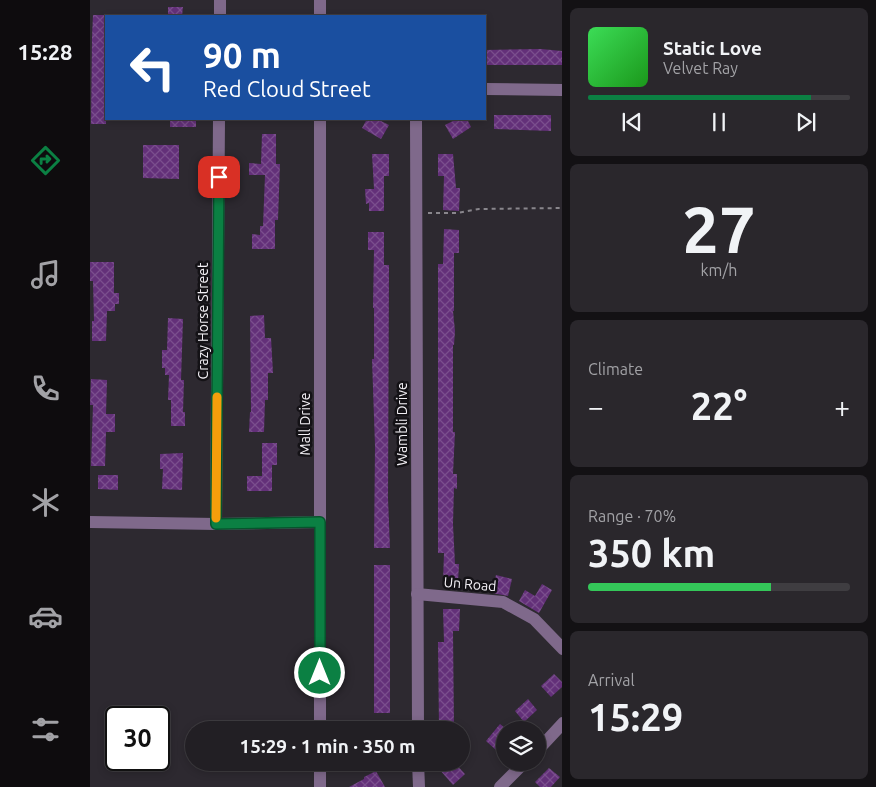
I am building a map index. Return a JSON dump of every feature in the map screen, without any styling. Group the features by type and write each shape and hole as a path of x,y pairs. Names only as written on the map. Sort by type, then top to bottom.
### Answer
{"street":[{"path":"220,0 220,15"},
{"path":"320,0 320,15"},
{"path":"486,89 562,90"},
{"name":"Crazy Horse Street","path":"216,524 219,120"},
{"name":"Mall Drive","path":"320,120 320,721"},
{"name":"Wambli Drive","path":"416,120 418,721"},
{"path":"90,522 216,524 320,522"},
{"name":"Un Road","path":"417,594 502,602 534,619 562,649"},
{"path":"546,741 562,723"},
{"path":"320,771 320,787"},
{"path":"418,771 418,787"},
{"path":"500,787 516,771"}],"path":[{"path":"416,213 457,213 479,209 562,208"}],"building":[{"path":"168,7 183,7 182,15 168,15"},
{"path":"93,15 105,15 106,124 91,124"},
{"path":"541,49 562,51 562,65 486,65 486,50"},
{"path":"494,115 551,115 551,131 494,129"},
{"path":"170,120 196,120 196,127 170,127"},
{"path":"366,120 379,120 389,125 381,139 362,128"},
{"path":"455,120 468,120 471,127 453,139 445,125"},
{"path":"262,134 276,134 276,164 280,164 278,220 275,220 275,249 252,249 252,234 260,235 260,226 263,226 265,175 249,175 249,163 261,164"},
{"path":"143,145 179,145 179,179 143,178"},
{"path":"372,154 389,154 389,176 384,176 384,211 369,211 369,203 366,204 365,189 374,189"},
{"path":"438,154 453,154 456,188 460,188 459,211 443,210 444,176 438,176"},
{"path":"444,229 459,230 459,253 454,253 453,311 455,331 453,345 453,432 455,432 453,474 457,474 457,489 454,488 453,524 455,564 459,564 458,583 443,582 444,553 438,553 438,264 443,264"},
{"path":"368,232 384,232 384,265 389,265 388,498 390,548 374,548 375,446 372,359 374,359 374,250 368,250"},
{"path":"90,262 114,262 114,293 119,293 119,304 115,304 115,311 107,311 106,341 92,341 92,321 94,321 93,281 90,281"},
{"path":"264,315 265,338 271,338 273,373 268,373 268,400 265,400 264,432 249,432 251,412 250,316"},
{"path":"168,318 183,319 181,380 184,380 183,412 185,412 185,426 171,426 171,400 168,400 169,375 165,375 165,368 162,368 162,350 167,350"},
{"path":"91,379 107,380 106,414 115,414 115,432 106,432 105,466 91,466 93,405 90,405"},
{"path":"262,443 277,443 277,465 272,465 272,491 247,491 247,476 262,476"},
{"path":"183,453 182,490 162,489 163,469 160,469 160,454"},
{"path":"98,475 118,475 118,490 98,489"},
{"path":"374,565 390,565 390,713 374,713"},
{"path":"496,575 512,579 508,596 492,593"},
{"path":"542,584 552,590 539,613 519,601 525,590 535,596"},
{"path":"443,609 460,609 459,631 453,631 454,721 439,721 438,642 444,642"},
{"path":"554,674 562,682 562,687 551,697 541,686"},
{"path":"528,699 537,710 525,721 515,711"},
{"path":"496,729 496,750 486,741"},
{"path":"549,768 560,777 551,787 540,787 535,782"},
{"path":"376,771 385,787 349,787 364,779 364,777"},
{"path":"441,771 462,771 465,774 453,785"}],"slow traffic":[{"path":"216,518 217,397"}],"route":[{"path":"219,177 216,524 320,522 320,673"}]}
